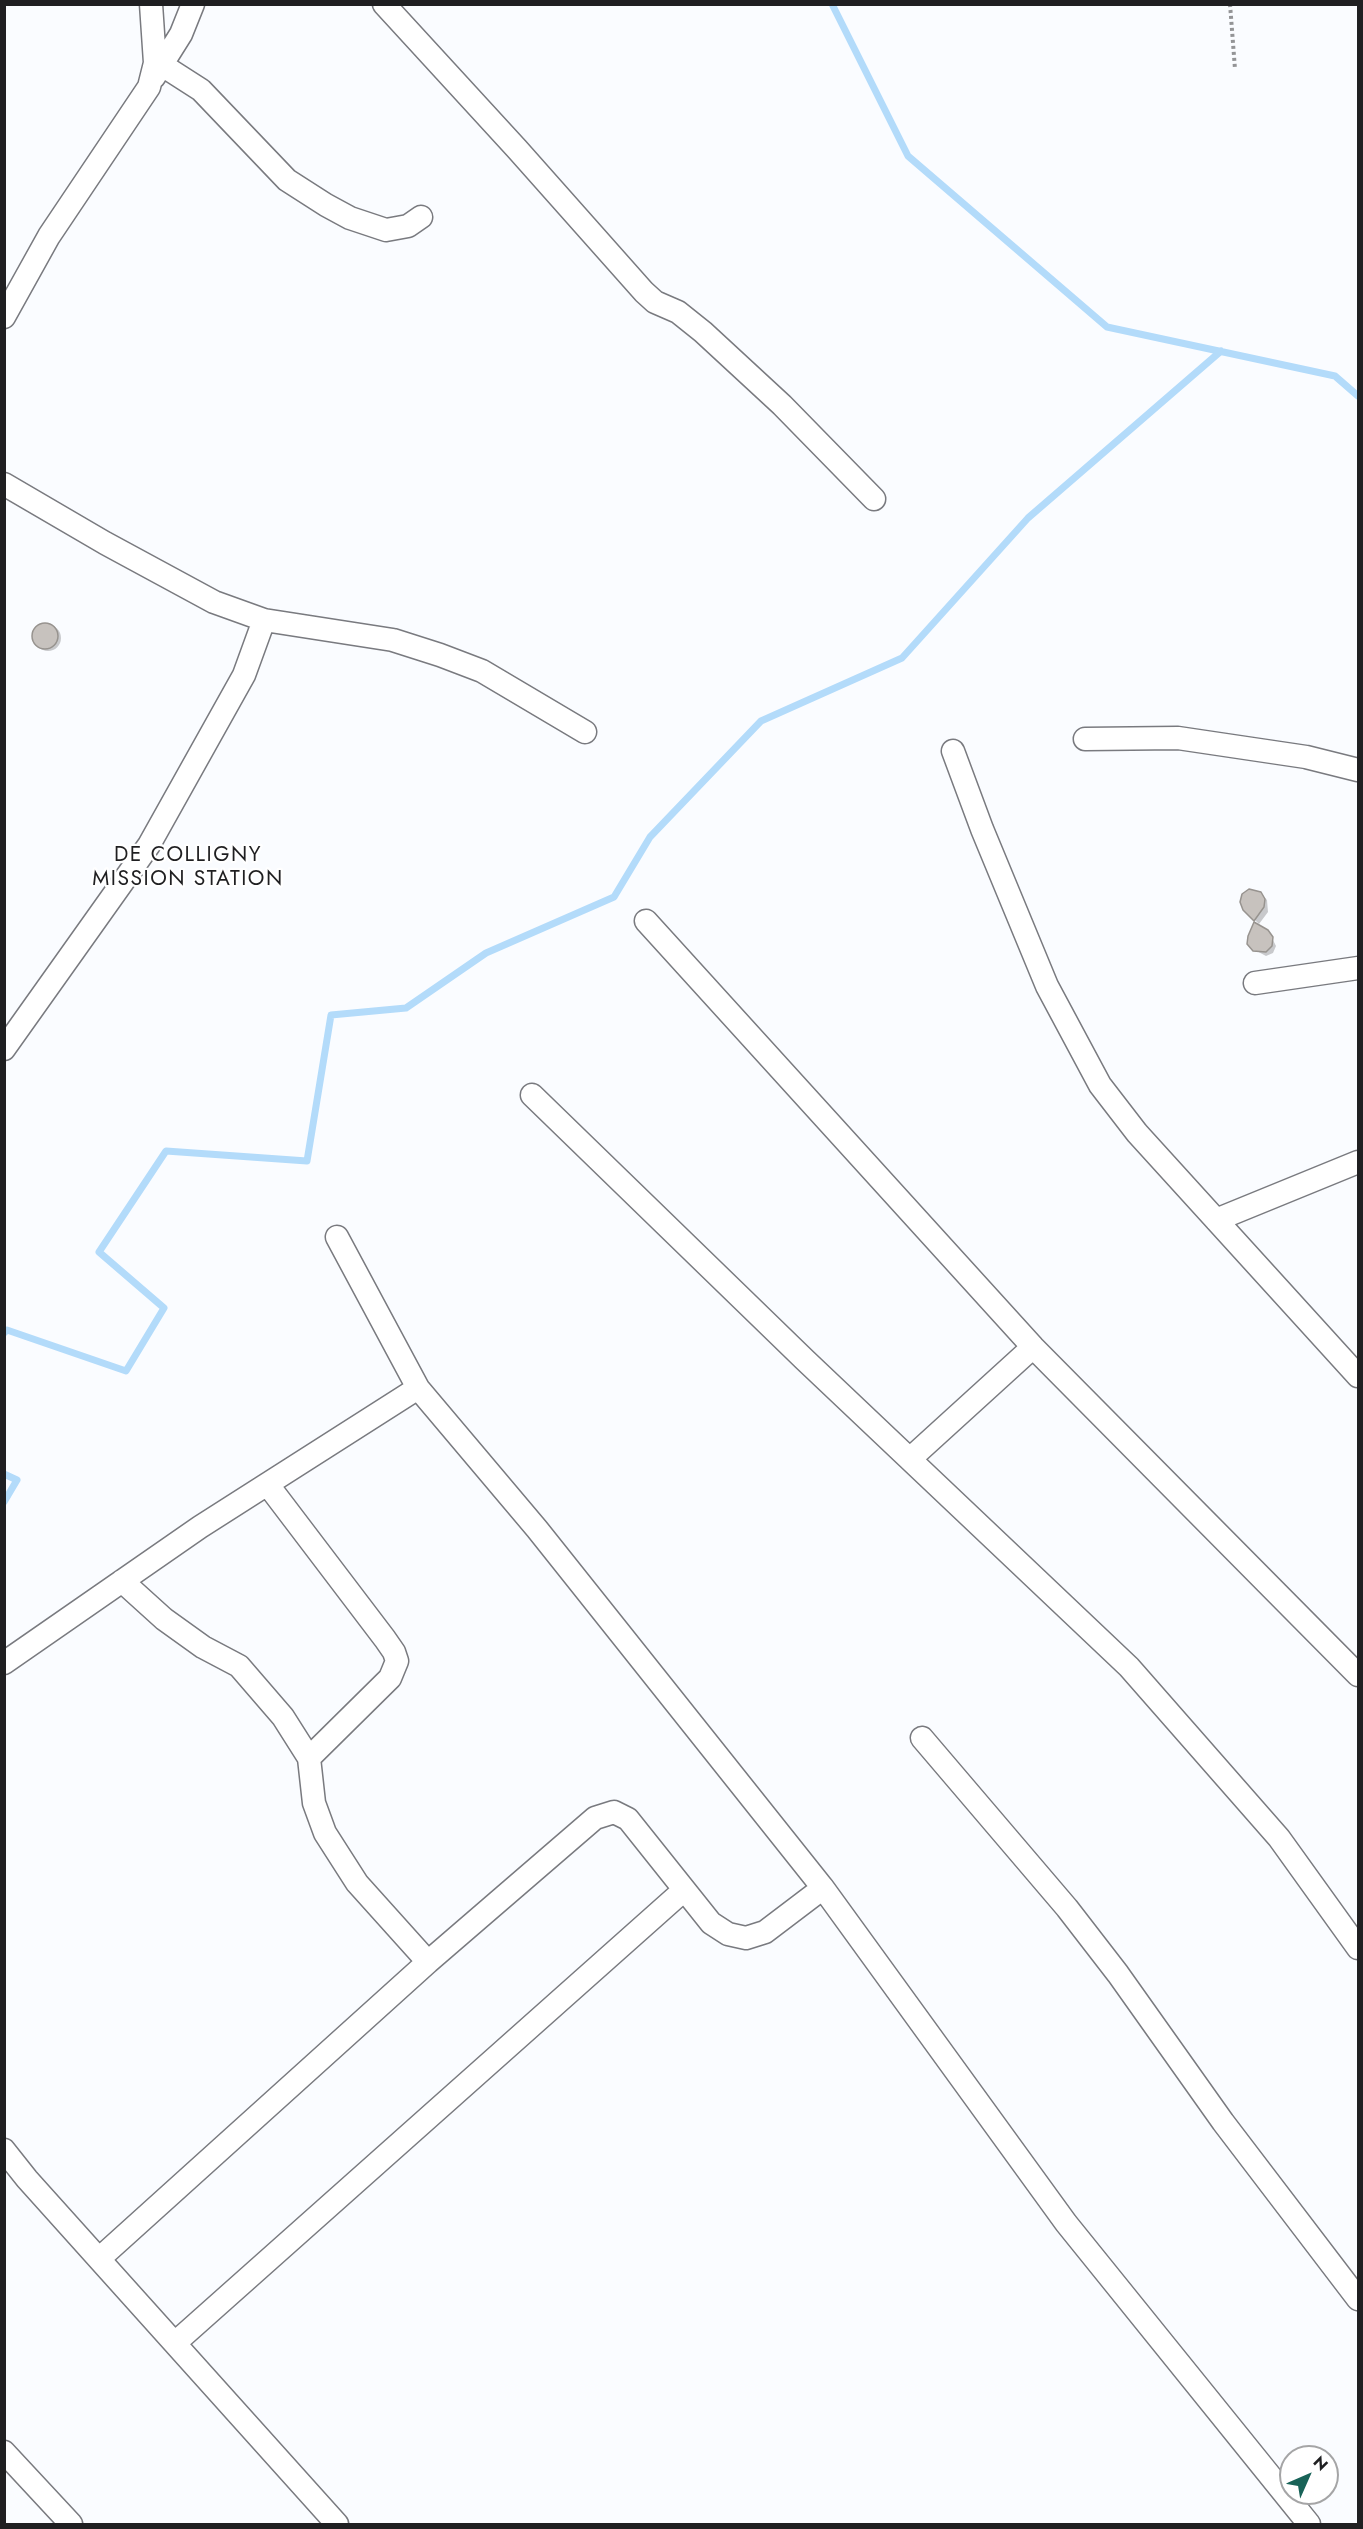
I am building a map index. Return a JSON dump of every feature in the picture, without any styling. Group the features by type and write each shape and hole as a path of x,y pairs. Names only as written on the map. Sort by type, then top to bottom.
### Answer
{"street":[{"path":"151,4 157,72"},
{"path":"4,317 50,236 134,114 181,34 193,4"},
{"path":"384,4 644,292 655,302 678,312 703,333 782,405 874,499"},
{"path":"157,72 201,90 287,180 326,205 350,218 386,230 408,226 421,217"},
{"path":"4,484 105,543 214,602 264,620 393,640 440,655 482,671 585,732"},
{"path":"4,1049 149,845 244,675 264,620"},
{"path":"1084,739 1178,738 1306,757 1359,770"},
{"path":"953,751 982,829 1047,986 1100,1085 1137,1133 1359,1376"},
{"path":"646,921 1033,1347 1359,1675"},
{"path":"1255,983 1359,968"},
{"path":"532,1095 805,1360 1129,1666 1279,1838 1359,1948"},
{"path":"1216,1220 1359,1162"},
{"path":"337,1238 418,1388 537,1529 823,1888 1066,2223 1309,2524"},
{"path":"911,1458 1033,1347"},
{"path":"4,1663 200,1527 418,1388"},
{"path":"268,1485 385,1639 397,1661 390,1678 309,1758"},
{"path":"122,1581 164,1618 202,1647 239,1666 253,1679 283,1717 309,1758 314,1803 325,1833 357,1883 428,1962"},
{"path":"922,1738 1066,1908 1118,1974 1223,2122 1359,2299"},
{"path":"100,2258 428,1962 595,1818 605,1813 622,1815 628,1820 711,1923 729,1934 746,1938 765,1932 823,1888"},
{"path":"176,2343 684,1890"},
{"path":"4,2150 27,2179 337,2524"},
{"path":"4,2452 71,2524"}],"path":[{"path":"1230,4 1235,69"}],"building":[{"path":"45,623 54,627 58,636 54,645 45,649 36,645 32,636 36,627"},
{"path":"1249,889 1261,892 1265,899 1264,907 1254,921 1243,910 1240,902 1242,894"},
{"path":"1254,922 1268,930 1273,937 1272,946 1266,952 1253,951 1247,944"}],"waterway":[{"path":"832,4 908,156 1107,327 1335,376 1358,396"},
{"path":"4,1333 7,1330 126,1371 164,1308 99,1252 166,1151 307,1161 331,1015 406,1008 486,953 614,897 650,837 761,721 902,658 1028,518 1221,351"},
{"path":"4,1474 17,1480 4,1502"}],"district":[{"name":"DE COLLIGNY MISSION STATION","path":"188,868"}]}
